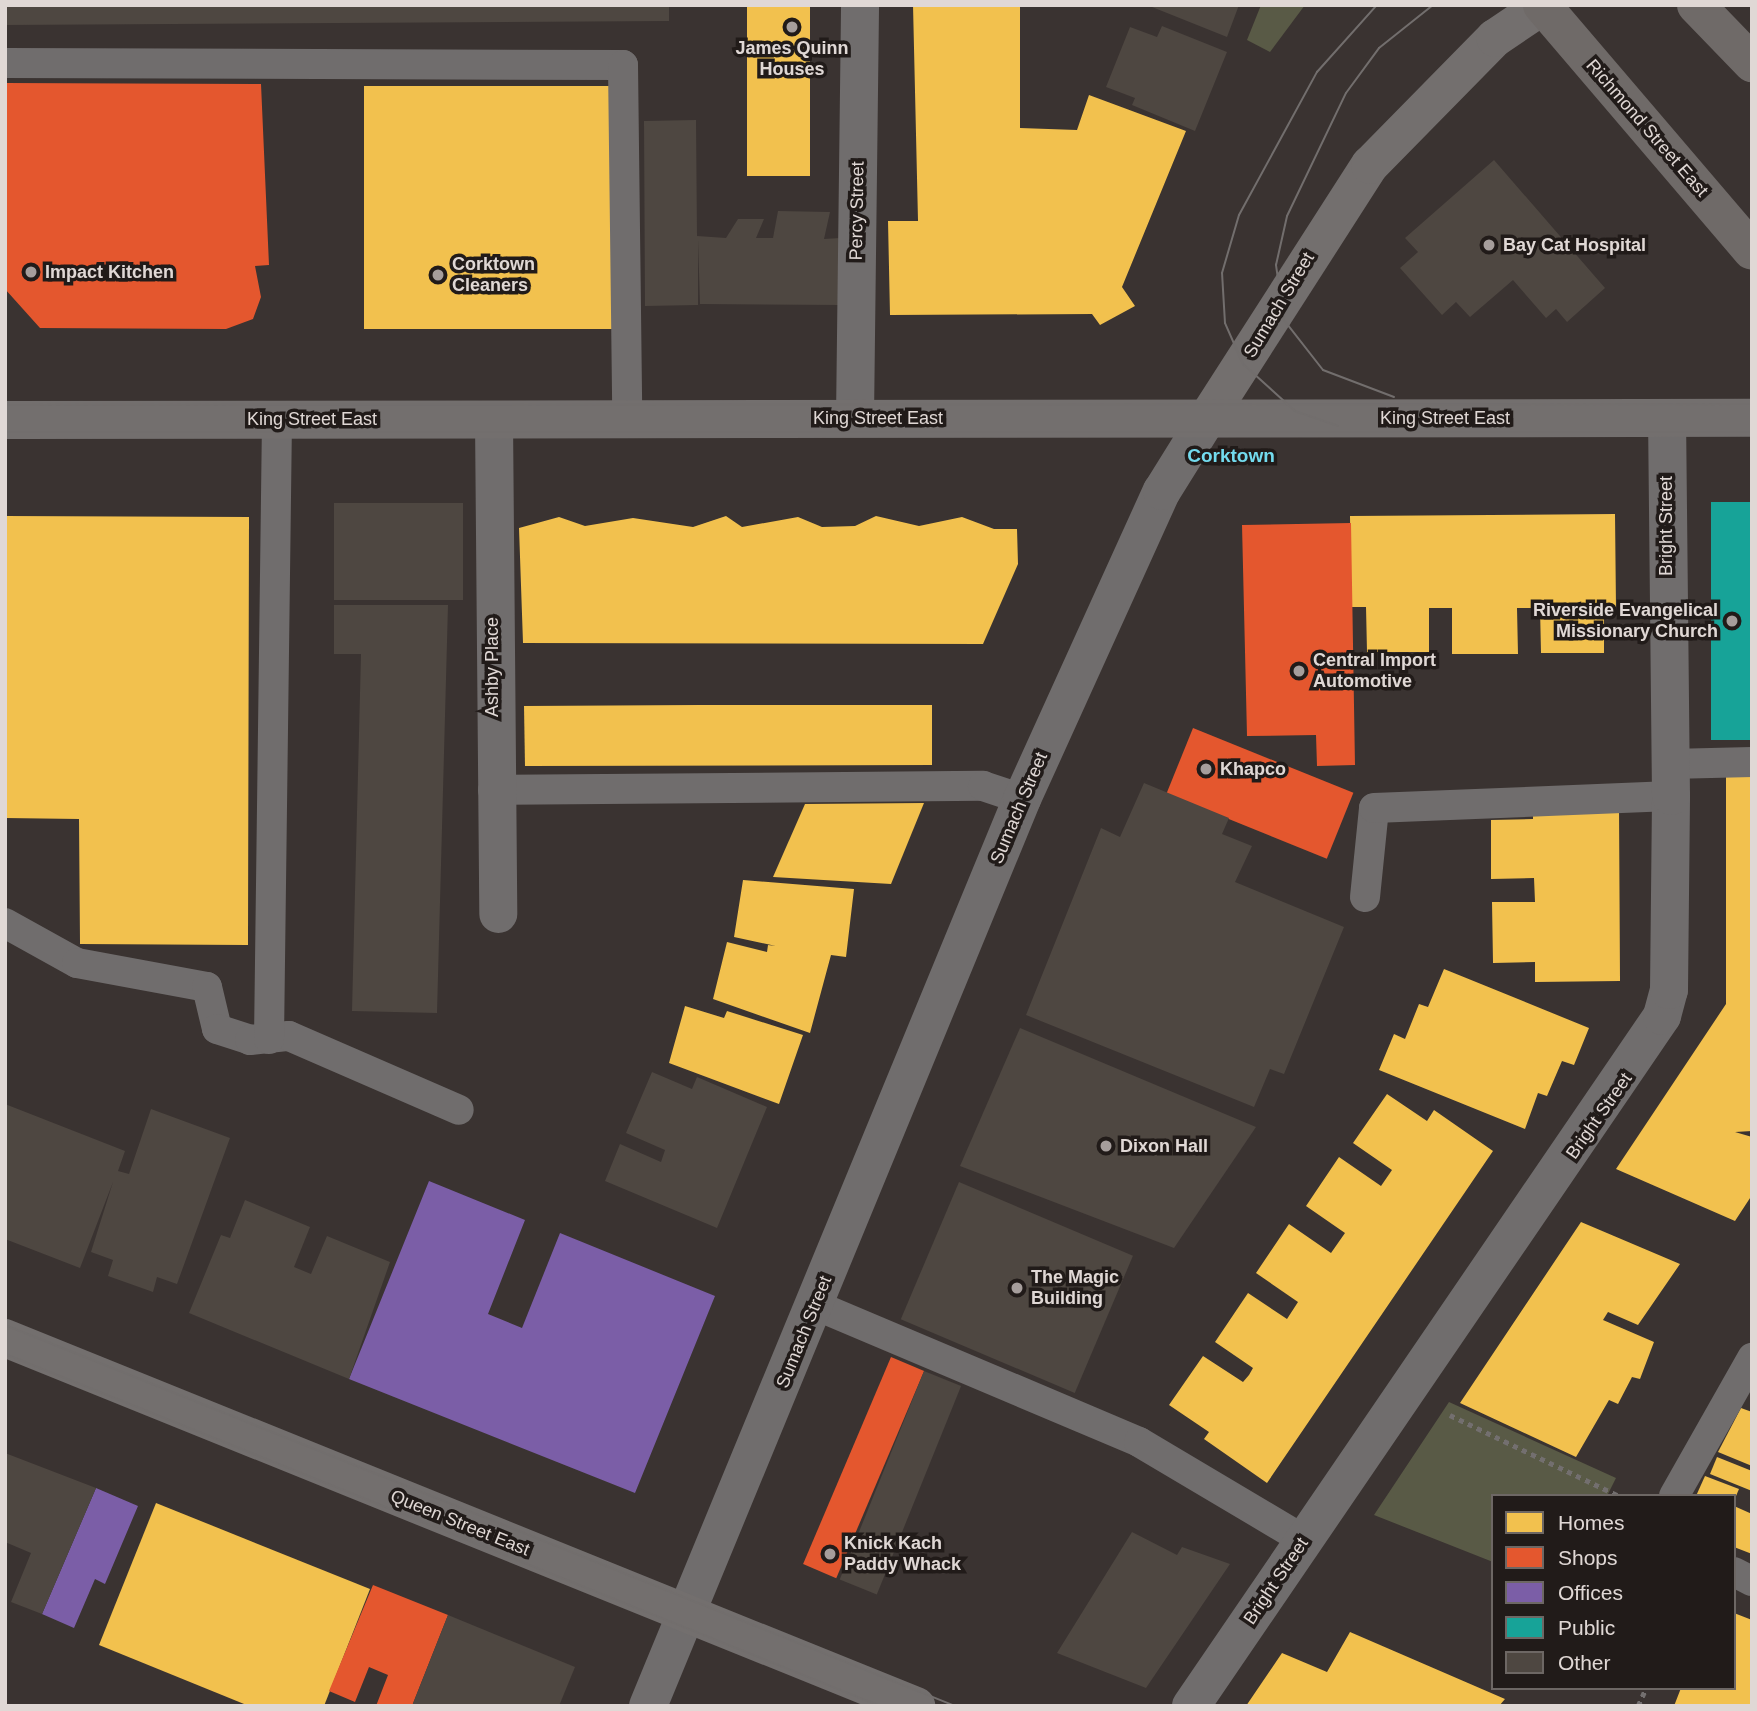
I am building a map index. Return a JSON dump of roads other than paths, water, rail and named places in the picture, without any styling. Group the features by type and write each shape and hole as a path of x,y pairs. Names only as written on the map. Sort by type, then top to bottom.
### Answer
{"highway":[{"name":"Richmond Street East","path":"1543,5 1752,251"},
{"path":"1696,5 1752,63"}],"main road":[{"name":"Sumach Street","path":"1208,417 1370,165 1495,38 1543,5"},
{"name":"King Street East","path":"5,420 627,417 1752,418"},
{"name":"Queen Street East","path":"5,1338 916,1706"}],"street":[{"name":"Percy Street","path":"855,418 860,5"},
{"name":"Sumach Street","path":"648,1706 1022,799 1162,491 1208,417"},
{"name":"Bright Street","path":"1191,1706 1662,1016 1669,990 1667,418"},
{"name":"Ashby Place","path":"494,419 493,790 498,914"}],"lane":[{"path":"5,63 623,65 627,417"},
{"path":"269,1039 277,419"},
{"path":"1365,897 1374,808 1670,780 1752,762"},
{"path":"493,790 983,786 1022,799"},
{"path":"5,923 77,963 207,987 217,1029 250,1040 289,1036 458,1110"},
{"path":"815,1305 1139,1442 1304,1540"},
{"path":"1675,1494 1752,1358"},
{"path":"1736,1573 1752,1581"}],"tram line":[{"path":"1338,426 1295,411 1243,364 1225,323 1222,273 1239,215 1317,72 1377,5"},
{"path":"1394,397 1323,370 1284,320 1276,265 1287,216 1346,93 1379,48 1433,5"},
{"path":"5,405 1752,404"},
{"path":"5,432 1752,432"},
{"path":"5,1325 955,1706"},
{"path":"5,1354 880,1706"}],"place":[{"name":"James Quinn Houses","path":"792,27"},
{"name":"Bay Cat Hospital","path":"1489,245"},
{"name":"Impact Kitchen","path":"31,272"},
{"name":"Corktown Cleaners","path":"438,275"},
{"name":"Riverside Evangelical Missionary Church","path":"1732,621"},
{"name":"Central Import Automotive","path":"1299,671"},
{"name":"Khapco","path":"1206,769"},
{"name":"Dixon Hall","path":"1106,1146"},
{"name":"The Magic Building","path":"1017,1288"},
{"name":"Knick Kach Paddy Whack","path":"830,1554"}],"district":[{"name":"Corktown","path":"1231,456"}]}
